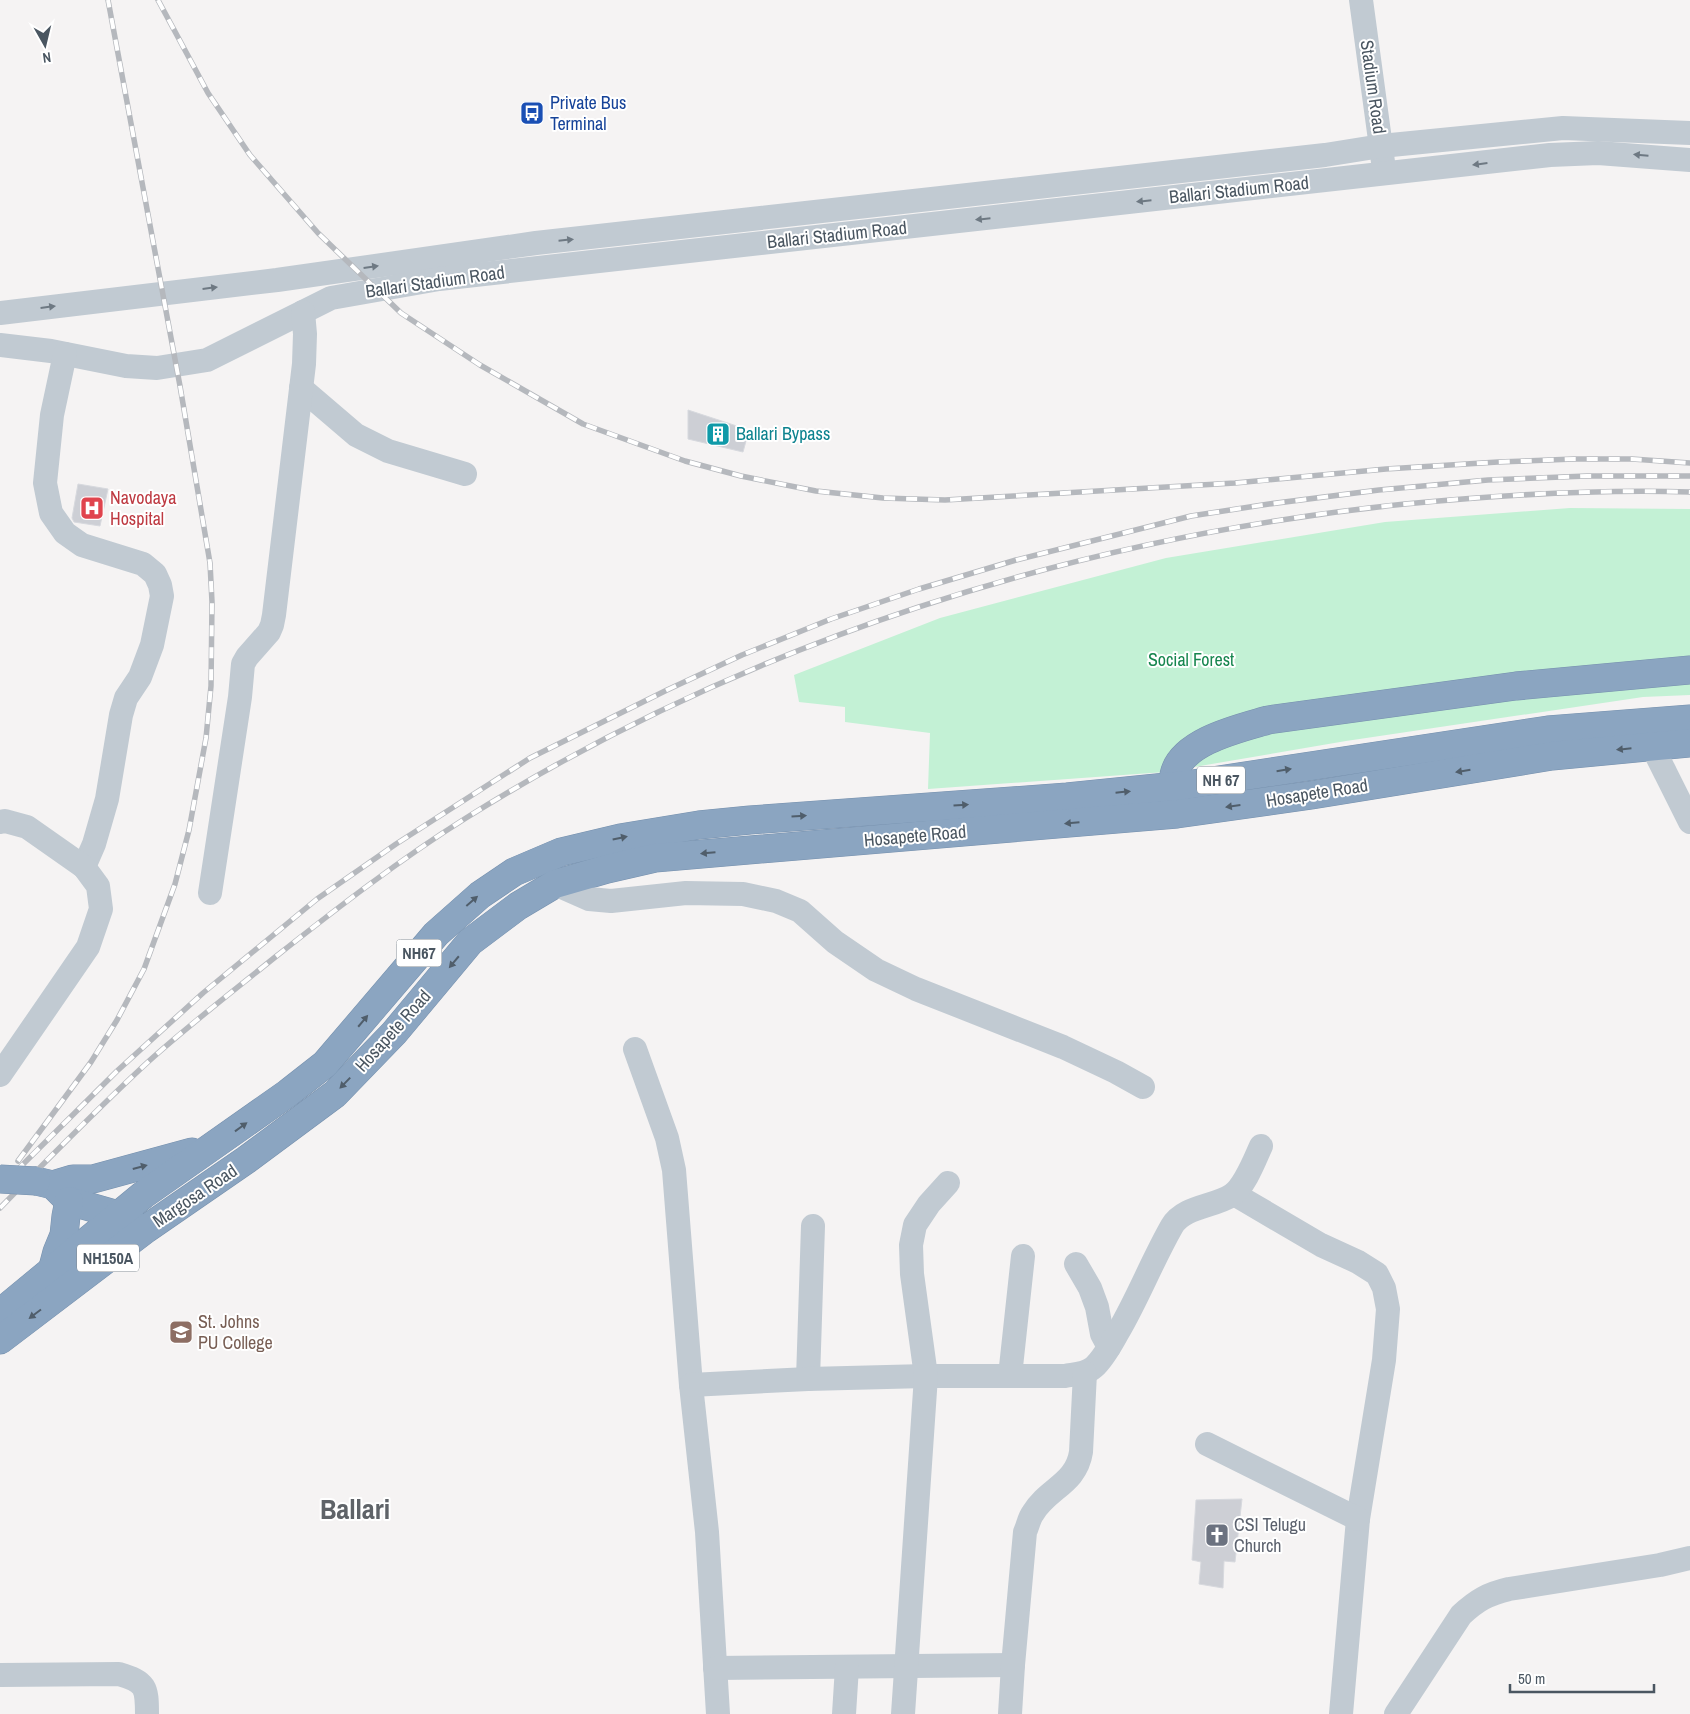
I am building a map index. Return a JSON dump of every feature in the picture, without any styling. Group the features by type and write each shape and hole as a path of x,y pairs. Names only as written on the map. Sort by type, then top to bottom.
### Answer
{"highway":[{"path":"1177,814 1173,786 1174,774 1180,762 1192,750 1208,740 1233,730 1268,720 1516,686 1690,670"},
{"name":"Hosapete Road","path":"750,820 1067,797 1173,786 1548,730 1690,719"},
{"name":"Hosapete Road","path":"246,1160 335,1094 394,1032 470,942 518,906 555,884 655,858 1177,814 1312,795 1552,756 1690,743"},
{"name":"NH67","path":"143,1195 288,1094 326,1064 436,934 480,895 514,872 561,852 620,838 700,825 750,820"},
{"path":"93,1179 217,1144"},
{"name":"Margosa Road","path":"0,1340 61,1279 146,1229 246,1160"},
{"name":"NH150A","path":"0,1179 53,1189 118,1215 146,1229"},
{"name":"NH150A","path":"53,1189 73,1179 93,1179 143,1195 169,1213"},
{"path":"0,1313 61,1279 57,1252 64,1235 66,1216 53,1189"},
{"name":"NH150A","path":"61,1279 118,1215 143,1195"}],"street":[{"name":"Stadium Road","path":"1361,0 1385,174"},
{"name":"Ballari Stadium Road","path":"0,313 277,280 536,243 1325,155 1381,146 1563,128 1690,133"},
{"name":"Ballari Stadium Road","path":"0,345 65,354 126,366 157,368 207,360 331,298 439,279 1572,153 1625,154 1690,160"},
{"path":"536,243 538,268"},
{"path":"210,893 240,697 243,664 272,625 302,388 305,334 303,312"},
{"path":"65,354 52,415 46,484 51,513 65,534 82,545 143,564 154,574 160,585 162,596 152,645 140,677 126,698 121,715 107,800 94,844 84,867"},
{"path":"302,388 356,435 388,451 466,474"},
{"path":"1652,746 1690,822"},
{"path":"0,822 5,820 27,827 84,867 98,886 101,909 88,947 0,1075"},
{"path":"555,884 589,899 611,901 686,893 743,894 776,901 800,911 835,942 876,970 916,989 1063,1047 1116,1072 1142,1087"},
{"path":"635,1049 667,1138 674,1170 691,1385 707,1532 718,1714"},
{"path":"691,1385 808,1379 926,1376 1065,1376 1085,1373 1094,1366 1109,1347 1132,1308 1146,1275 1175,1222 1190,1211 1216,1203 1234,1194 1245,1178 1261,1146"},
{"path":"903,1714 926,1376 912,1274 911,1245 915,1225 929,1204 948,1182"},
{"path":"1234,1194 1321,1245 1365,1266 1377,1274 1384,1288 1388,1309 1384,1360 1358,1519 1341,1714"},
{"path":"808,1379 813,1226"},
{"path":"1010,1376 1023,1256"},
{"path":"1076,1264 1090,1288 1098,1307 1102,1334 1109,1347"},
{"path":"1010,1714 1012,1665 1025,1532 1032,1513 1047,1496 1073,1475 1080,1463 1085,1373"},
{"path":"1207,1444 1255,1466 1358,1519"},
{"path":"1396,1714 1461,1615 1475,1602 1492,1593 1509,1589 1660,1565 1690,1558"},
{"path":"715,1668 1012,1665"},
{"path":"844,1714 846,1667"},
{"path":"0,1675 119,1674 132,1678 142,1685 147,1694 147,1714"}],"green space":[{"name":"Social Forest","path":"1570,508 1690,509 1690,695 1643,697 1346,741 1165,772 928,789 930,733 845,722 845,707 799,702 794,675 940,618 1166,558 1385,522"}],"building":[{"name":"Ballari Bypass","path":"688,410 749,430 743,452 688,439"},
{"path":"78,484 108,489 100,526 74,522 72,518"},
{"path":"1242,1499 1235,1562 1224,1561 1223,1588 1199,1584 1201,1562 1192,1560 1196,1500"}],"railway":[{"path":"18,1161 91,1062 117,1020 144,969 175,884 189,830 206,738 211,686 212,602 210,563 180,386 108,0"},
{"path":"158,0 208,93 250,155 318,233 401,313 480,365 583,424 685,461 741,476 816,491 883,498 945,500 1235,483 1386,469 1498,462 1632,459 1690,463"},
{"path":"0,1187 117,1071 203,993 317,899 396,844 530,758 742,655 831,619 919,589 1016,560 1191,516 1379,490 1488,480 1587,476 1690,476"},
{"path":"0,1208 92,1115 164,1048 297,940 368,885 416,851 466,818 574,755 686,699 800,650 918,607 1037,572 1158,543 1281,520 1405,504 1512,495 1619,491 1690,492"}],"place":[{"name":"Private Bus Terminal","path":"532,113"},
{"name":"Ballari Bypass","path":"718,434"},
{"name":"Navodaya Hospital","path":"92,508"},
{"name":"St. Johns PU College","path":"181,1332"},
{"name":"CSI Telugu Church","path":"1217,1535"}],"district":[{"name":"Ballari","path":"355,1509"}]}
